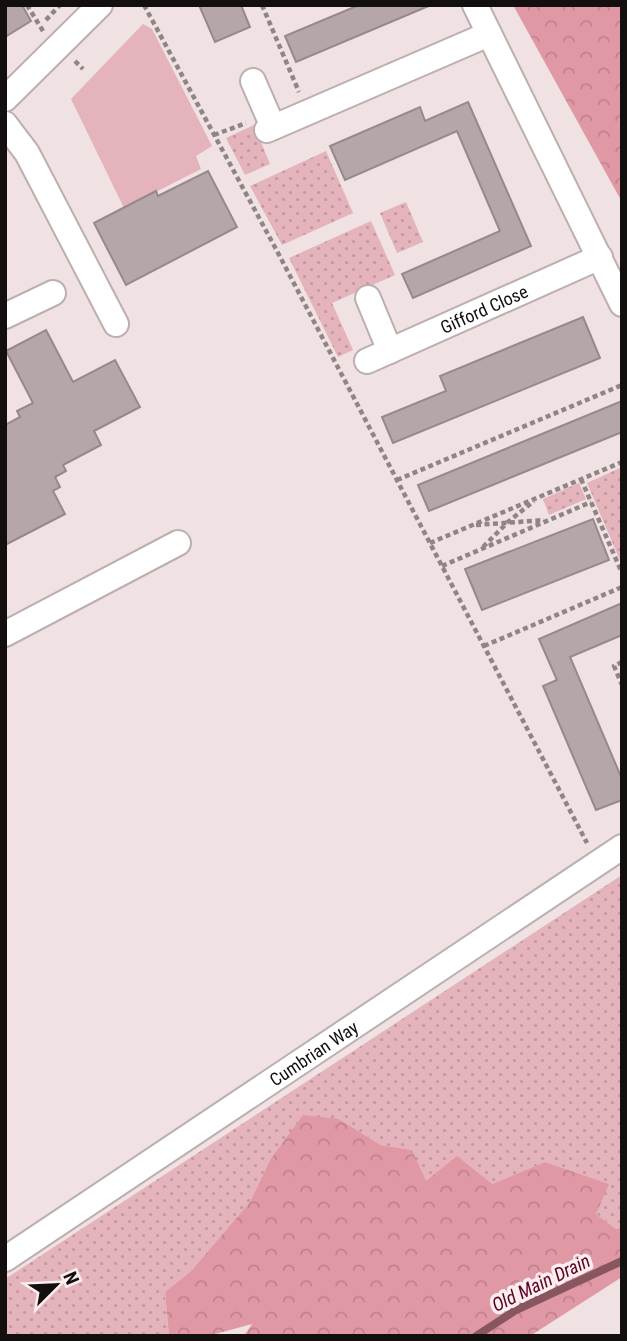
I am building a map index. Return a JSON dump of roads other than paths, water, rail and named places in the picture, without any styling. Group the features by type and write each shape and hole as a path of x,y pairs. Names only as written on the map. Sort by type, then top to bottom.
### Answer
{"street":[{"path":"5,99 100,5"},
{"path":"475,5 622,304"},
{"path":"253,81 270,129 489,34"},
{"path":"5,124 27,153 116,324"},
{"name":"Gifford Close","path":"367,361 600,257"},
{"path":"5,316 53,293"},
{"path":"368,298 390,351"},
{"path":"5,634 178,543"},
{"name":"Cumbrian Way","path":"5,1259 622,847"}],"waterway":[{"name":"Old Main Drain","path":"476,1336 516,1310 622,1261"}]}
